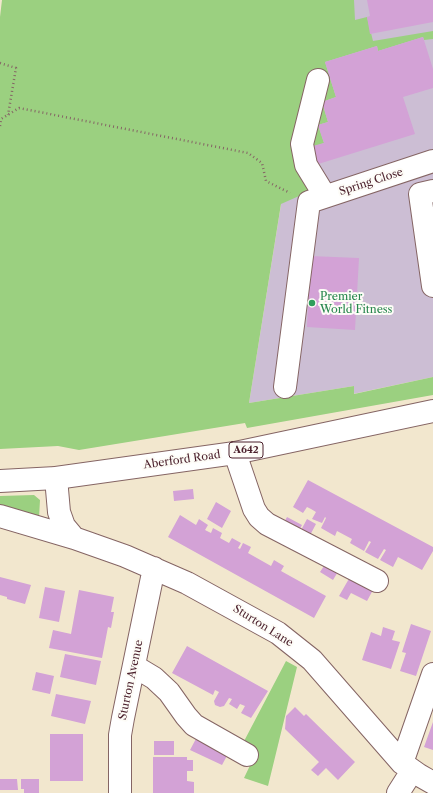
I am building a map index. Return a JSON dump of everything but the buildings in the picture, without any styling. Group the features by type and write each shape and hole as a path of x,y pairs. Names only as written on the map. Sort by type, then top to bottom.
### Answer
{"street":[{"path":"286,387 317,199 306,165 302,144 318,80"},
{"name":"Spring Close","path":"317,199 433,161"},
{"path":"433,191 420,194 433,286"},
{"name":"Aberford Road","path":"0,481 56,478 235,452 433,411"},
{"path":"235,452 254,509 259,517 267,524 378,581"},
{"path":"56,478 59,512 64,526 74,538"},
{"name":"Sturton Lane","path":"0,516 118,553 154,568 244,613 296,647 329,677 407,767 433,783"},
{"name":"Sturton Avenue","path":"120,793 120,735 154,568"},
{"path":"134,666 154,678 169,692 194,725 247,755"},
{"path":"398,793 407,767 433,674"}],"path":[{"path":"0,64 16,68 8,115"},
{"path":"0,126 1,119 19,108 248,153 262,163 266,181 317,199"}],"shaded area":[{"path":"314,0 433,0 433,377 353,394 354,386 249,403"}],"green space":[{"path":"2,0 354,0 355,20 367,17 373,41 433,31 433,39 424,40 423,37 378,51 377,46 325,62 336,97 322,102 328,122 318,125 324,143 309,148 315,189 281,204 249,403 354,386 354,394 433,377 433,395 247,428 245,423 79,450 58,446 0,449 0,17"},
{"path":"34,495 40,500 39,518 0,508 0,496"},
{"path":"286,661 297,667 268,786 244,778 256,753 242,745"}],"place":[{"name":"Premier World Fitness","path":"312,303"}]}
